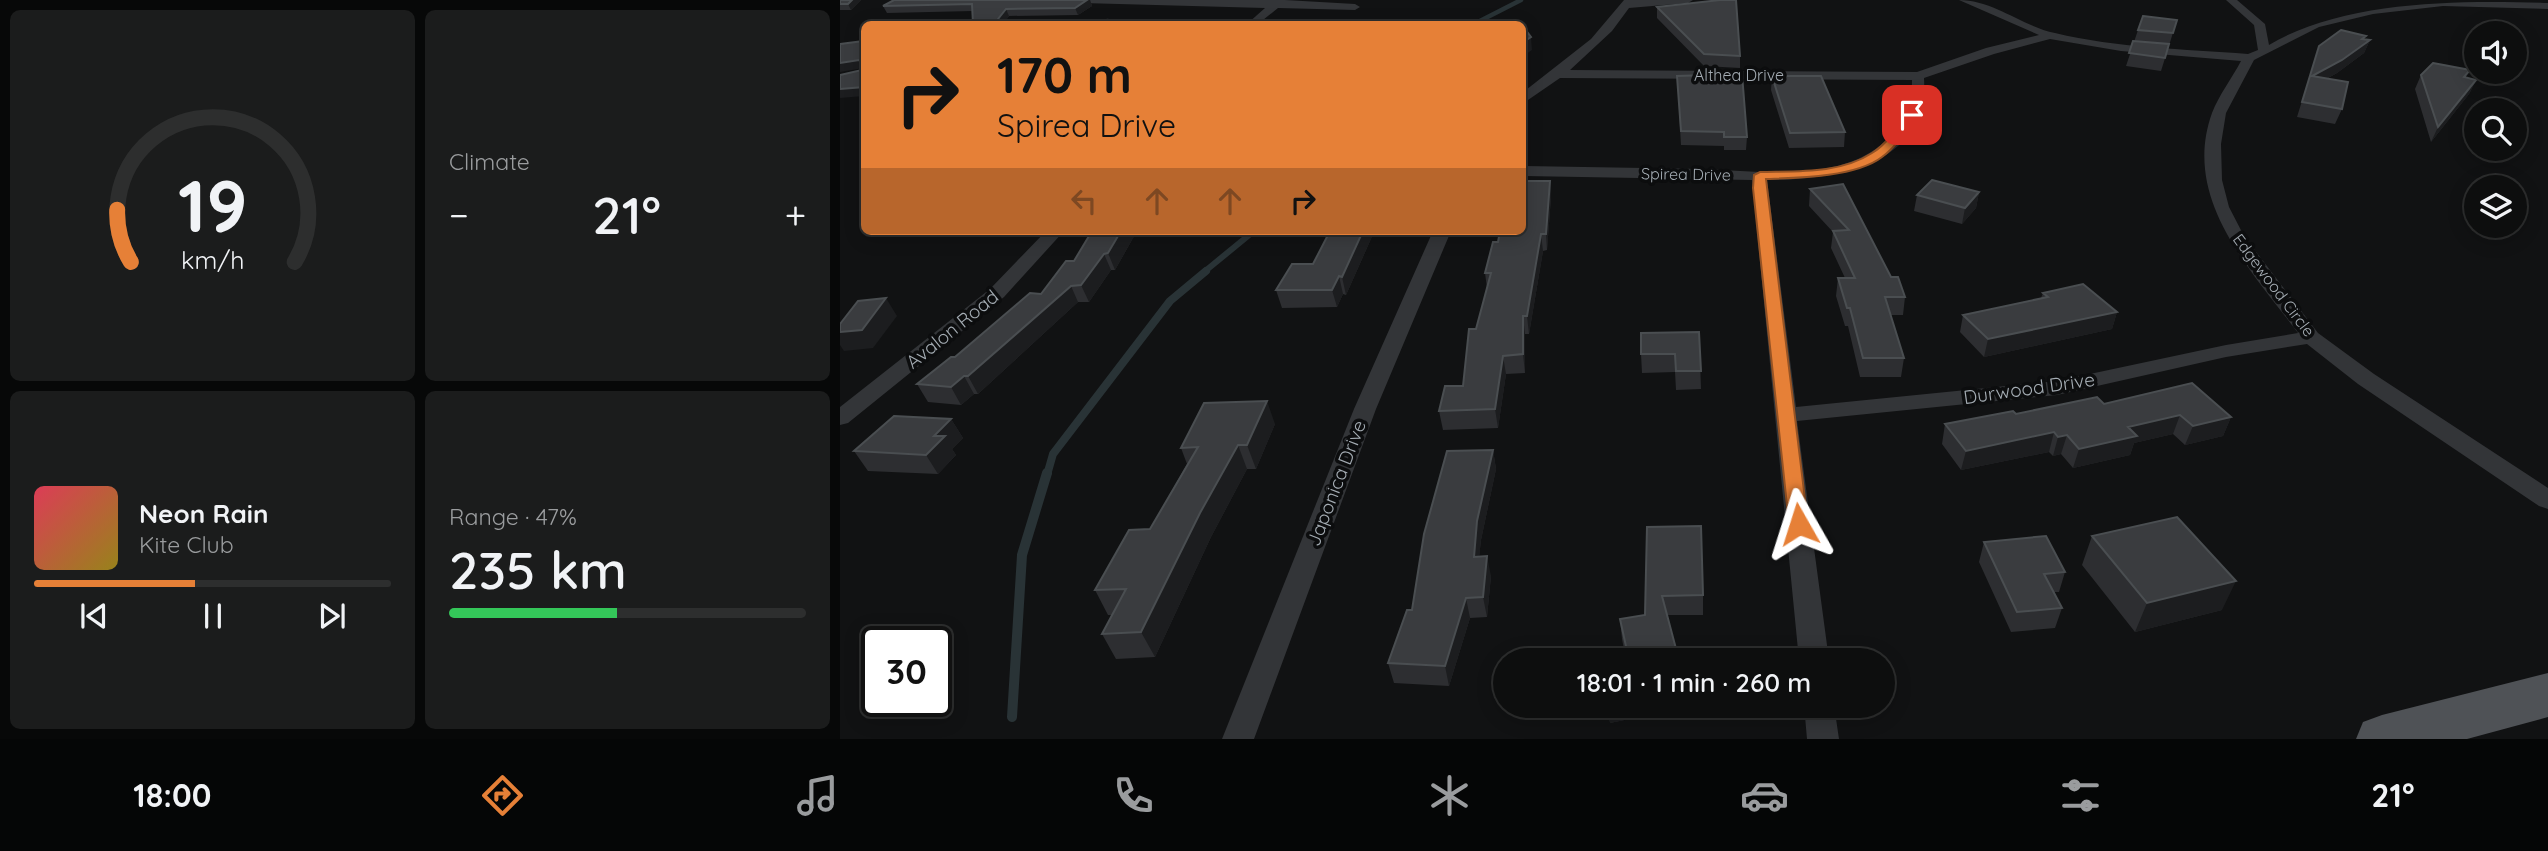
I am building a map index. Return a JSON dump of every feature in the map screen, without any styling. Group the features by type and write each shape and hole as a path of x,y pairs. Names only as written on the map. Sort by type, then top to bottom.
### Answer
{"main road":[{"path":"2382,739 2548,695"}],"street":[{"path":"1082,0 1355,7"},
{"path":"1526,97 1559,74 1616,19 1628,3 1688,0"},
{"path":"1964,0 2050,36 2121,47 2249,58 2315,24 2373,11 2443,3"},
{"path":"2231,0 2259,24 2264,52"},
{"path":"2404,0 2548,6"},
{"path":"1255,21 1278,3"},
{"name":"Althea Drive","path":"1559,74 1919,76 1990,51 2050,36"},
{"name":"Edgewood Circle","path":"2249,58 2219,113 2214,144 2214,180 2221,207 2236,237 2311,337 2366,379 2548,500"},
{"name":"Spirea Drive","path":"1526,171 1760,175 1814,174 1837,170 1878,155 1898,135 1912,115 1921,90 1919,76"},
{"path":"1760,175 1759,188 1813,648"},
{"name":"Avalon Road","path":"840,418 997,293 1051,235"},
{"name":"Japonica Drive","path":"1238,739 1365,408 1440,235"},
{"name":"Durwood Drive","path":"1787,415 2057,388 2225,351 2311,337"},
{"path":"1821,718 1823,739"}],"building":[{"path":"840,0 852,0 848,4 840,4"},
{"path":"894,0 1087,0 1075,8 1006,9 996,21 973,21 972,4 883,6"},
{"path":"1736,0 1740,56 1704,54 1657,7"},
{"path":"2143,16 2177,20 2173,33 2138,30"},
{"path":"2341,30 2366,36 2362,39 2370,40 2342,60 2312,76 2348,82 2342,109 2302,102 2319,46"},
{"path":"861,41 861,62 840,63 840,44"},
{"path":"2133,41 2169,44 2165,58 2129,53"},
{"path":"2433,63 2464,69 2464,84 2473,84 2438,127 2421,75"},
{"path":"861,70 861,87 840,89 840,75"},
{"path":"1742,74 1747,137 1724,137 1724,132 1681,131 1677,76"},
{"path":"1772,76 1821,76 1845,132 1790,133"},
{"path":"1932,180 1979,192 1965,208 1917,195"},
{"path":"1527,181 1550,181 1546,234 1541,234 1527,316 1523,316 1523,354 1503,356 1495,409 1439,411 1445,386 1463,386 1469,329 1476,329 1491,273 1485,273 1493,242 1498,242 1499,235 1526,235"},
{"path":"1843,184 1891,277 1898,277 1905,297 1885,297 1904,358 1863,358 1850,308 1847,308 1838,278 1855,278 1833,231 1849,230 1810,189"},
{"path":"1090,235 1119,235 1108,253 1104,254 1081,285 1071,286 968,376 964,376 951,387 917,384 951,357 955,357 1030,293 1041,294 1066,261 1074,261"},
{"path":"1328,235 1361,235 1342,277 1339,276 1332,290 1276,290 1292,264 1313,264"},
{"path":"2083,284 2117,312 1988,339 1963,315 2048,297 2043,293"},
{"path":"886,298 862,330 840,332 840,324 858,301"},
{"path":"1699,332 1701,371 1676,371 1675,354 1641,354 1641,333"},
{"path":"2192,383 2231,417 2193,426 2180,415 2128,427 2137,436 2079,449 2067,435 2058,437 2054,432 1966,451 1945,424 2013,411 2016,414 2097,397 2104,404"},
{"path":"1267,401 1247,445 1238,445 1200,513 1141,632 1102,634 1126,589 1095,590 1129,530 1150,529 1198,447 1181,448 1204,403"},
{"path":"894,416 951,419 934,436 945,436 926,455 854,451"},
{"path":"1493,450 1477,521 1474,557 1487,556 1483,597 1466,598 1445,666 1388,663 1407,610 1412,610 1424,534 1447,451"},
{"path":"2177,517 2236,581 2147,603 2092,536"},
{"path":"1701,526 1703,595 1662,596 1676,648 1626,648 1620,619 1645,615 1647,527"},
{"path":"2046,536 2065,572 2044,574 2062,608 2017,612 1984,542"}],"waterway":[{"path":"1480,21 1521,0"},
{"path":"1204,272 1249,235"},
{"path":"1047,475 1053,454 1170,301 1206,271"},
{"path":"1012,717 1022,555 1047,473"}],"route":[{"path":"1799,524 1759,188 1760,175 1814,174 1864,162 1878,155 1898,135 1912,115"}]}
